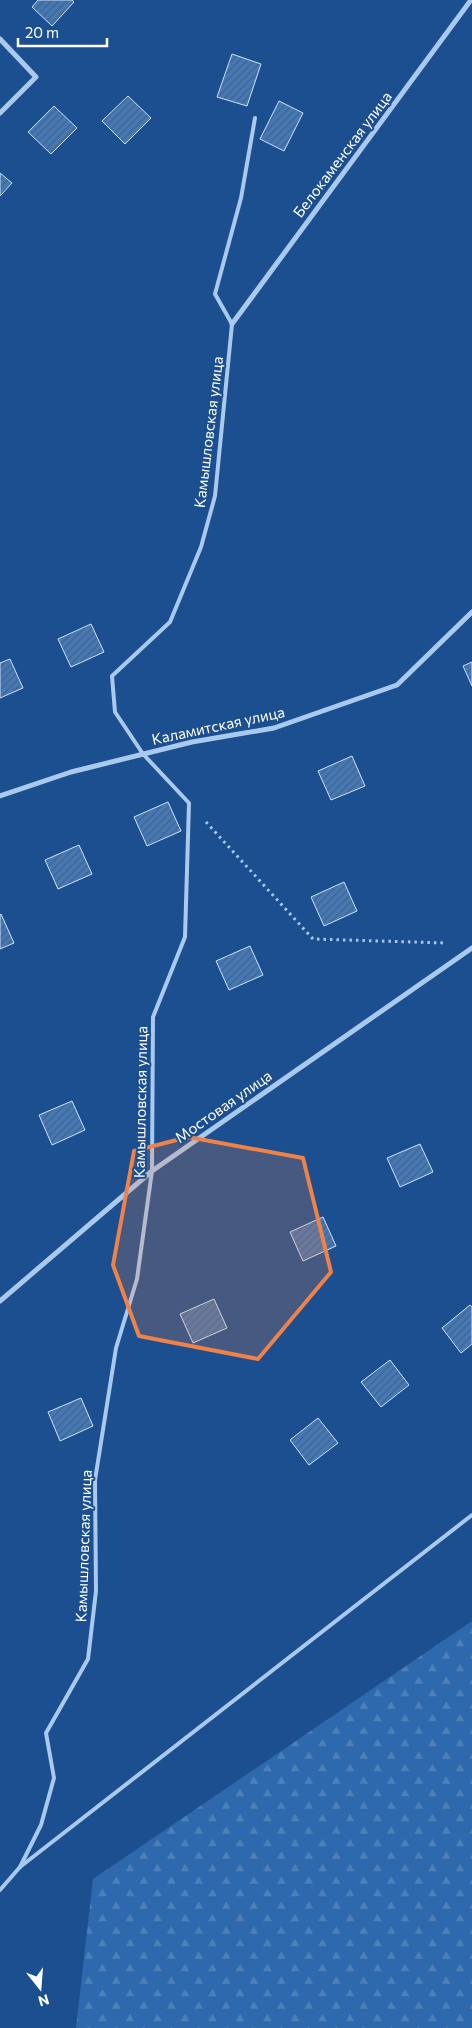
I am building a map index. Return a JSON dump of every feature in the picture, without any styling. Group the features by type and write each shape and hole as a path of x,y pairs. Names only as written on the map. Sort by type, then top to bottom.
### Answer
{"street":[{"name":"Белокаменская улица","path":"232,324 472,0"},
{"path":"0,38 36,77 0,113"},
{"name":"Каламитская улица","path":"0,796 71,772 142,754 192,742 274,728 396,685 472,612"},
{"name":"Мостовая улица","path":"0,1301 152,1171 472,948"}],"lane":[{"path":"232,324 215,294 241,198 256,118"},
{"name":"Камышловская улица","path":"20,1867 41,1825 54,1778 46,1733 88,1659 96,1591 95,1480 116,1348 137,1279 152,1171 153,1017 185,936 188,803 142,754 115,712 112,676 170,622 201,547 215,496 232,324"},
{"name":"Камышловская улица","path":"0,1890 20,1867 472,1515"}],"path":[{"path":"188,803 313,939 452,944"}],"highlighted area":[{"path":"188,1137 303,1158 331,1272 258,1359 139,1336 113,1265 134,1151"}],"green space":[{"path":"472,1621 472,2028 76,2028 93,1879"}],"building":[{"path":"38,0 72,0 74,2 52,26 32,7"},
{"path":"232,54 261,64 247,106 217,97"},
{"path":"128,96 151,118 125,144 102,121"},
{"path":"279,101 303,113 284,151 260,139"},
{"path":"54,106 77,128 51,154 28,132"},
{"path":"0,173 12,183 0,196"},
{"path":"91,624 104,652 71,667 58,639"},
{"path":"10,659 23,688 0,698 0,663"},
{"path":"472,662 472,686 463,666"},
{"path":"352,756 365,786 331,800 318,771"},
{"path":"168,802 181,831 147,846 134,817"},
{"path":"79,845 92,874 58,889 45,860"},
{"path":"344,882 357,911 324,926 311,897"},
{"path":"0,915 14,943 0,949"},
{"path":"250,946 263,975 229,990 216,961"},
{"path":"72,1101 85,1130 52,1145 39,1115"},
{"path":"420,1144 433,1172 400,1187 387,1158"},
{"path":"323,1217 336,1246 303,1261 290,1232"},
{"path":"214,1299 227,1328 193,1343 180,1314"},
{"path":"470,1305 472,1307 472,1344 461,1353 442,1328"},
{"path":"390,1360 409,1385 381,1407 361,1382"},
{"path":"81,1398 93,1426 60,1441 48,1412"},
{"path":"318,1418 338,1443 309,1465 290,1440"}]}
